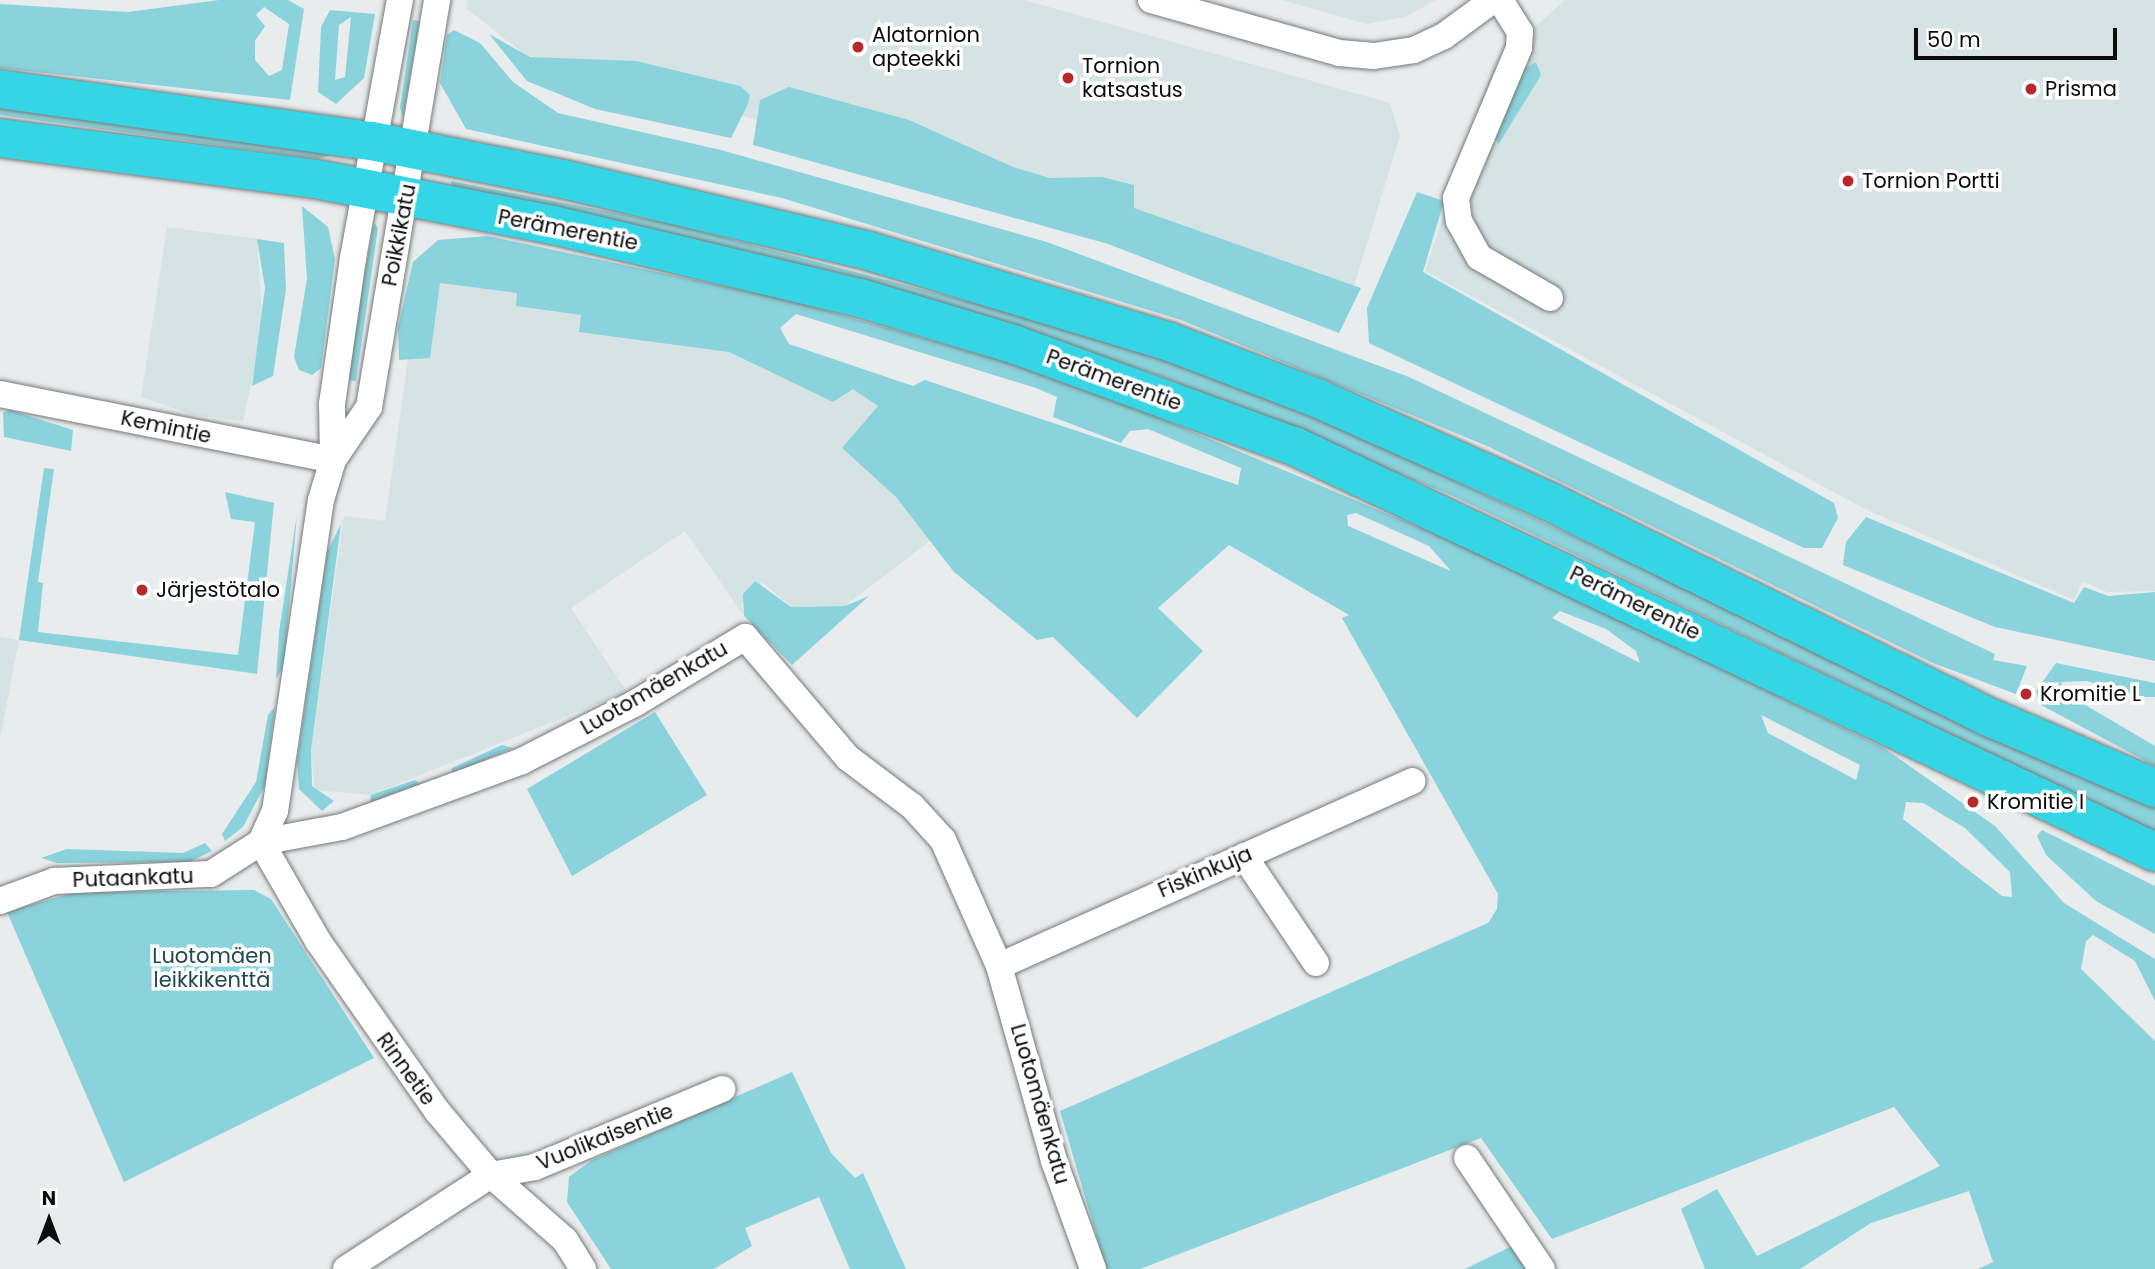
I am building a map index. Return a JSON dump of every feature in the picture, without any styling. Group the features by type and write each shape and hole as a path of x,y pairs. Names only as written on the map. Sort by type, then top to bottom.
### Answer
{"highway":[{"path":"0,89 415,149 869,251 1170,342 1317,398 1548,501 1996,720 2155,788"},
{"name":"Perämerentie","path":"0,138 365,191 643,245 848,295 1153,393 1294,446 1526,550 2155,852"}],"street":[{"name":"Poikkikatu","path":"261,842 283,778 301,629 332,460 332,404 372,141 400,0"},
{"name":"Poikkikatu","path":"332,460 369,407 415,149 437,0"},
{"path":"1151,0 1339,53 1374,56 1414,50 1444,36 1493,0"},
{"path":"1500,0 1520,32 1519,48 1456,198 1459,221 1479,257 1550,298"},
{"name":"Kemintie","path":"0,394 332,460"},
{"name":"Luotomäenkatu","path":"261,842 342,827 522,761 634,704 745,637 848,758 934,827 999,966 1054,1161 1093,1269"},
{"name":"Fiskinkuja","path":"999,966 1413,781"},
{"name":"Putaankatu","path":"0,901 54,881 211,874 261,842"},
{"name":"Rinnetie","path":"261,842 373,1024 491,1175 565,1240 583,1269"},
{"path":"1244,856 1316,963"},
{"name":"Vuolikaisentie","path":"345,1269 491,1175 535,1167 722,1089"},
{"path":"1467,1158 1542,1269"}],"shaded area":[{"path":"467,0 1024,0 1390,103 1400,136 1353,289 524,54 466,8"},
{"path":"1282,0 1436,0 1405,17 1367,24"},
{"path":"1565,0 2155,0 2155,591 2107,592 2082,581 2074,600 1865,509 1425,271 1494,63"},
{"path":"167,227 257,239 263,329 243,421 193,415 141,397"},
{"path":"421,267 855,376 878,406 842,448 896,497 930,541 845,606 791,607 762,582 741,605 744,616 685,531 571,608 627,692 371,795 315,790 311,750 344,516 385,521"},
{"path":"0,637 19,640 0,739"}],"green space":[{"path":"219,0 288,0 304,9 290,100 0,68 0,4 128,12","holes":["264,7 289,24 282,70 269,76 255,60 255,41 265,26 256,15"]},
{"path":"330,10 375,14 364,78 336,104 318,92 321,27","holes":["351,17 345,77 335,80 339,25"]},
{"path":"413,20 420,21 403,117 400,108"},
{"path":"454,30 480,43 513,82 558,113 721,150 1047,242 1409,377 1995,654 1993,660 2027,666 2016,694 1933,663 1487,446 1181,320 782,198 466,129 440,83 447,35"},
{"path":"489,34 530,57 636,61 740,86 750,95 748,104 731,138 595,109 527,81"},
{"path":"1536,62 1541,75 1498,145 1495,134 1524,69"},
{"path":"789,87 909,120 1013,167 1050,178 1102,177 1134,185 1134,208 1361,288 1339,333 1108,244 753,145 760,100"},
{"path":"0,105 329,152 330,155 318,159 0,115"},
{"path":"451,181 672,224 1093,334 1318,417 2155,808 2155,832 1453,496 1160,376 844,274 452,189"},
{"path":"1417,192 1444,201 1423,272 1834,503 1838,518 1822,548 1804,548 1369,343 1367,308"},
{"path":"302,206 328,227 335,259 321,368 312,375 299,370 294,357 307,279"},
{"path":"374,223 378,228 356,381 345,380"},
{"path":"488,236 789,300 1007,362 1146,412 1518,569 1884,748 1995,826 2064,903 2155,959 2155,1001 2135,961 2093,935 2086,941 2081,969 2155,1041 2155,1269 1978,1269 1993,1262 1969,1191 1871,1223 1800,1269 1705,1269 1681,1209 1717,1189 1757,1256 1940,1166 1894,1107 1552,1239 1481,1138 1140,1269 1106,1269 1060,1111 1488,923 1497,909 1498,894 1342,618 1349,615 1229,545 1158,608 1203,651 1137,718 1053,637 1037,640 954,572 896,497 842,448 878,406 853,389 833,402 729,352 579,332 581,315 516,306 517,293 440,283 430,358 399,360 398,327 413,262 438,240","holes":["796,314 1036,388 1057,397 1053,417 1121,443 1130,431 1148,429 1241,468 1238,485 925,380 913,386 789,344 780,328","1356,513 1429,546 1451,571 1348,526 1347,515","1560,611 1606,629 1636,651 1640,663 1552,618","1761,715 1860,765 1856,780 1768,733","1906,802 1923,803 1965,828 2010,872 2012,897 2002,896 1903,819"]},
{"path":"257,239 284,243 286,289 273,376 252,386 265,288"},
{"path":"10,410 73,430 71,451 4,437 3,413"},
{"path":"44,468 54,469 38,582 43,583 38,632 238,655 255,522 231,519 225,492 274,503 257,674 19,640"},
{"path":"297,514 284,666 276,679 279,632"},
{"path":"1866,517 2074,603 2084,587 2108,596 2155,592 2155,661 1995,627 1843,565 1846,542"},
{"path":"341,524 311,750 312,786 334,801 322,811 299,789 297,762 327,552"},
{"path":"755,581 791,607 845,606 869,596 792,665 744,616 743,594"},
{"path":"2056,663 2155,683 2155,697 2137,697 2087,681 2061,682 2065,693 2155,746 2155,766 2041,705 2036,691"},
{"path":"275,707 265,785 243,827 225,841 222,834 256,782 268,715"},
{"path":"655,712 707,795 572,876 527,789"},
{"path":"502,745 513,748 451,774 452,768"},
{"path":"415,780 423,785 370,805 371,795"},
{"path":"2042,830 2155,886 2155,934 2096,901 2046,855 2037,836"},
{"path":"205,843 212,851 189,862 57,863 41,858 67,849 183,853"},
{"name":"Luotomäen leikkikenttä","path":"254,890 271,899 374,1058 124,1182 7,912 75,892"},
{"path":"792,1072 831,1153 855,1178 863,1173 906,1269 850,1269 819,1197 745,1228 752,1246 714,1269 611,1269 567,1202 569,1177 592,1160"},
{"path":"1512,1246 1526,1269 1465,1269"}],"place":[{"name":"Alatornion apteekki","path":"858,47"},
{"name":"Tornion katsastus","path":"1068,78"},
{"name":"Prisma","path":"2031,89"},
{"name":"Tornion Portti","path":"1848,181"},
{"name":"Järjestötalo","path":"142,590"},
{"name":"Kromitie L","path":"2026,694"},
{"name":"Kromitie I","path":"1973,802"}]}
